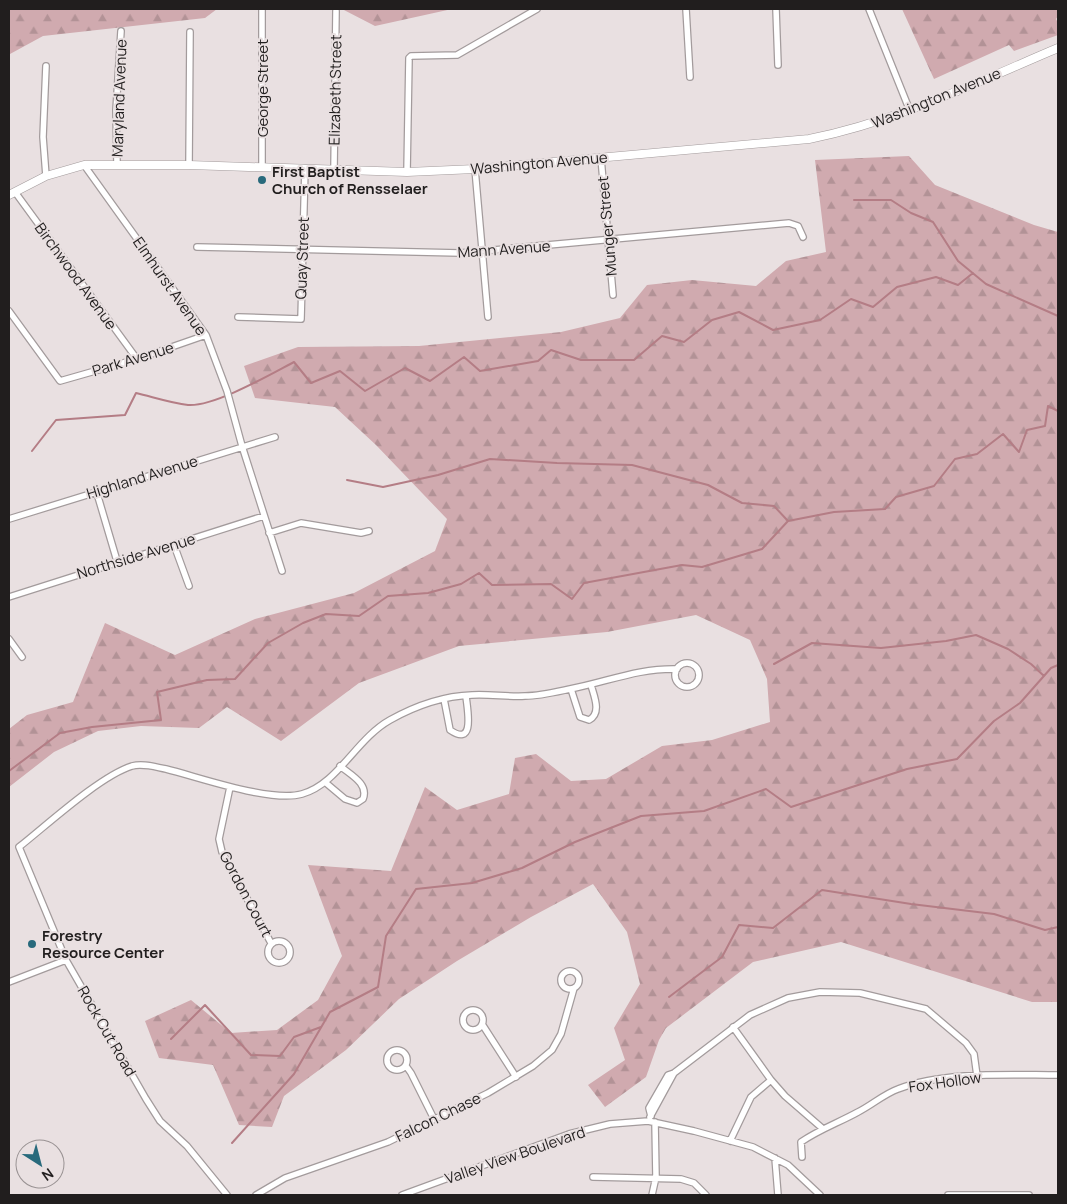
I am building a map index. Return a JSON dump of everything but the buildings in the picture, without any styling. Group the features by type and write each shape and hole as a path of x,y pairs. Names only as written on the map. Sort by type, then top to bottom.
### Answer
{"street":[{"name":"George Street","path":"262,9 262,167"},
{"path":"407,172 408,63 411,56 457,55 537,9"},
{"path":"686,9 690,77"},
{"path":"776,9 778,65"},
{"path":"869,9 910,112"},
{"name":"Elizabeth Street","path":"334,169 336,11"},
{"name":"Maryland Avenue","path":"117,164 116,110 121,31"},
{"path":"189,165 190,32"},
{"name":"Washington Avenue","path":"12,193 46,176 84,165 189,165 407,172 475,169 809,139 852,130 910,112 1058,48"},
{"path":"46,66 43,144 46,176"},
{"name":"Munger Street","path":"601,158 613,295"},
{"name":"Elmhurst Avenue","path":"84,165 206,335 227,391 242,446 282,571"},
{"name":"Quay Street","path":"238,317 301,319 305,168"},
{"path":"475,169 488,317"},
{"name":"Birchwood Avenue","path":"12,193 137,359"},
{"name":"Mann Avenue","path":"197,247 460,253 789,223 798,226 803,237"},
{"name":"Park Avenue","path":"9,310 60,381 137,359 206,335"},
{"name":"Highland Avenue","path":"9,519 96,490 275,436"},
{"path":"96,490 117,561"},
{"name":"Northside Avenue","path":"9,597 117,561 264,516"},
{"path":"269,533 302,524 361,533 368,531"},
{"path":"174,545 190,586"},
{"path":"9,639 22,657"},
{"path":"230,787 284,796 313,791 326,782 370,733 387,721 421,704 466,696 526,696 570,689 643,670 677,669 687,663 695,666 699,673 698,681 692,686 681,686 676,680 677,669"},
{"path":"570,689 580,717 589,720 595,715 597,709 591,684"},
{"path":"444,700 450,730 461,734 465,733 469,726 466,696"},
{"name":"Rock Cut Road","path":"227,1195 187,1146 160,1121 66,960 19,847 107,780 134,766 146,765 189,774 230,787"},
{"path":"326,782 350,802 357,803 363,799 364,788 340,766"},
{"name":"Gordon Court","path":"230,787 219,838 222,852 272,943"},
{"name":"Gordon Court","path":"278,940 288,944 290,954 286,960 279,963 269,958 268,950 272,943 278,940"},
{"path":"9,982 66,960"},
{"name":"Falcon Chase","path":"256,1195 285,1178 388,1142 516,1076 552,1050 561,1034 574,988"},
{"path":"652,1195 656,1177 651,1120 674,1074 733,1027 750,1016 788,998 820,992 860,993 926,1009 966,1042 974,1054 977,1076"},
{"path":"482,1024 516,1076"},
{"path":"733,1027 771,1080 785,1096 822,1128"},
{"path":"406,1066 434,1119"},
{"name":"Fox Hollow","path":"802,1157 801,1142 822,1128 858,1112 898,1089 938,1080 977,1076 1058,1075"},
{"path":"730,1141 752,1097 771,1080"},
{"name":"Valley View Boulevard","path":"402,1195 569,1134 610,1124 651,1120 753,1148 788,1165 820,1195"},
{"path":"775,1158 778,1195"},
{"path":"594,1177 656,1177 688,1181 694,1183 699,1193 706,1195"},
{"path":"948,1195 1029,1195"}],"green space":[{"path":"9,9 217,9 205,18 43,36 10,54"},
{"path":"342,9 452,9 375,26"},
{"path":"902,9 1058,9 1056,19 1058,35 1014,51 1009,45 934,79"},
{"path":"909,156 935,185 1034,225 1058,232 1058,1002 1032,1002 841,942 753,962 666,1028 659,1040 646,1077 605,1107 588,1085 625,1060 614,1028 640,984 627,932 593,884 531,917 457,961 399,999 346,1050 284,1096 272,1127 239,1125 213,1065 159,1058 145,1021 191,1000 231,1033 277,1030 318,1000 342,956 308,865 391,871 425,787 457,810 509,794 515,758 536,754 571,781 606,779 662,746 712,740 770,722 767,679 750,640 696,615 607,632 459,646 359,683 281,741 227,707 199,728 141,726 98,731 54,752 9,787 9,729 27,715 73,702 105,623 175,655 255,619 354,593 435,551 447,519 376,445 335,407 255,398 244,366 298,347 419,346 561,332 620,318 647,285 692,280 756,286 786,261 826,252 815,160"}],"waterway":[{"path":"854,200 891,200 911,213 933,222 958,261 986,284 1058,316"},
{"path":"32,451 56,420 125,415 136,393 188,405 212,401 242,389 294,362 311,383 340,371 365,391 405,368 430,381 464,357 480,371 538,361 551,350 581,360 634,360 662,336 684,342 712,320 739,312 773,330 820,320 851,299 873,307 897,287 936,277 958,285 973,273"},
{"path":"9,771 60,733 92,727 161,720 157,692 207,680 235,679 268,643 303,623 326,614 359,616 388,596 428,593 461,584 479,573 492,585 551,584 572,599 584,583 682,565 702,567 762,549 788,521 834,512 885,509 896,497 934,486 955,459 977,454 1003,434 1019,452 1027,430 1045,426 1048,406 1058,411"},
{"path":"347,480 383,487 438,475 490,459 632,465 708,485 742,503 774,506 788,521"},
{"path":"774,664 812,643 881,648 946,641 976,635 1008,649 1031,664 1044,676"},
{"path":"232,1143 294,1074 330,1012 378,987 386,936 416,889 472,883 522,868 575,842 641,816 704,811 766,789 791,807 907,769 957,759 994,721 1020,703 1051,668 1058,665"},
{"path":"669,997 722,957 739,925 773,928 822,890 911,904 994,914 1045,930 1058,927"},
{"path":"171,1039 205,1005 251,1055 280,1056 294,1037 321,1027"}],"place":[{"name":"First Baptist Church of Rensselaer","path":"262,180"},
{"name":"Forestry Resource Center","path":"32,944"}]}
